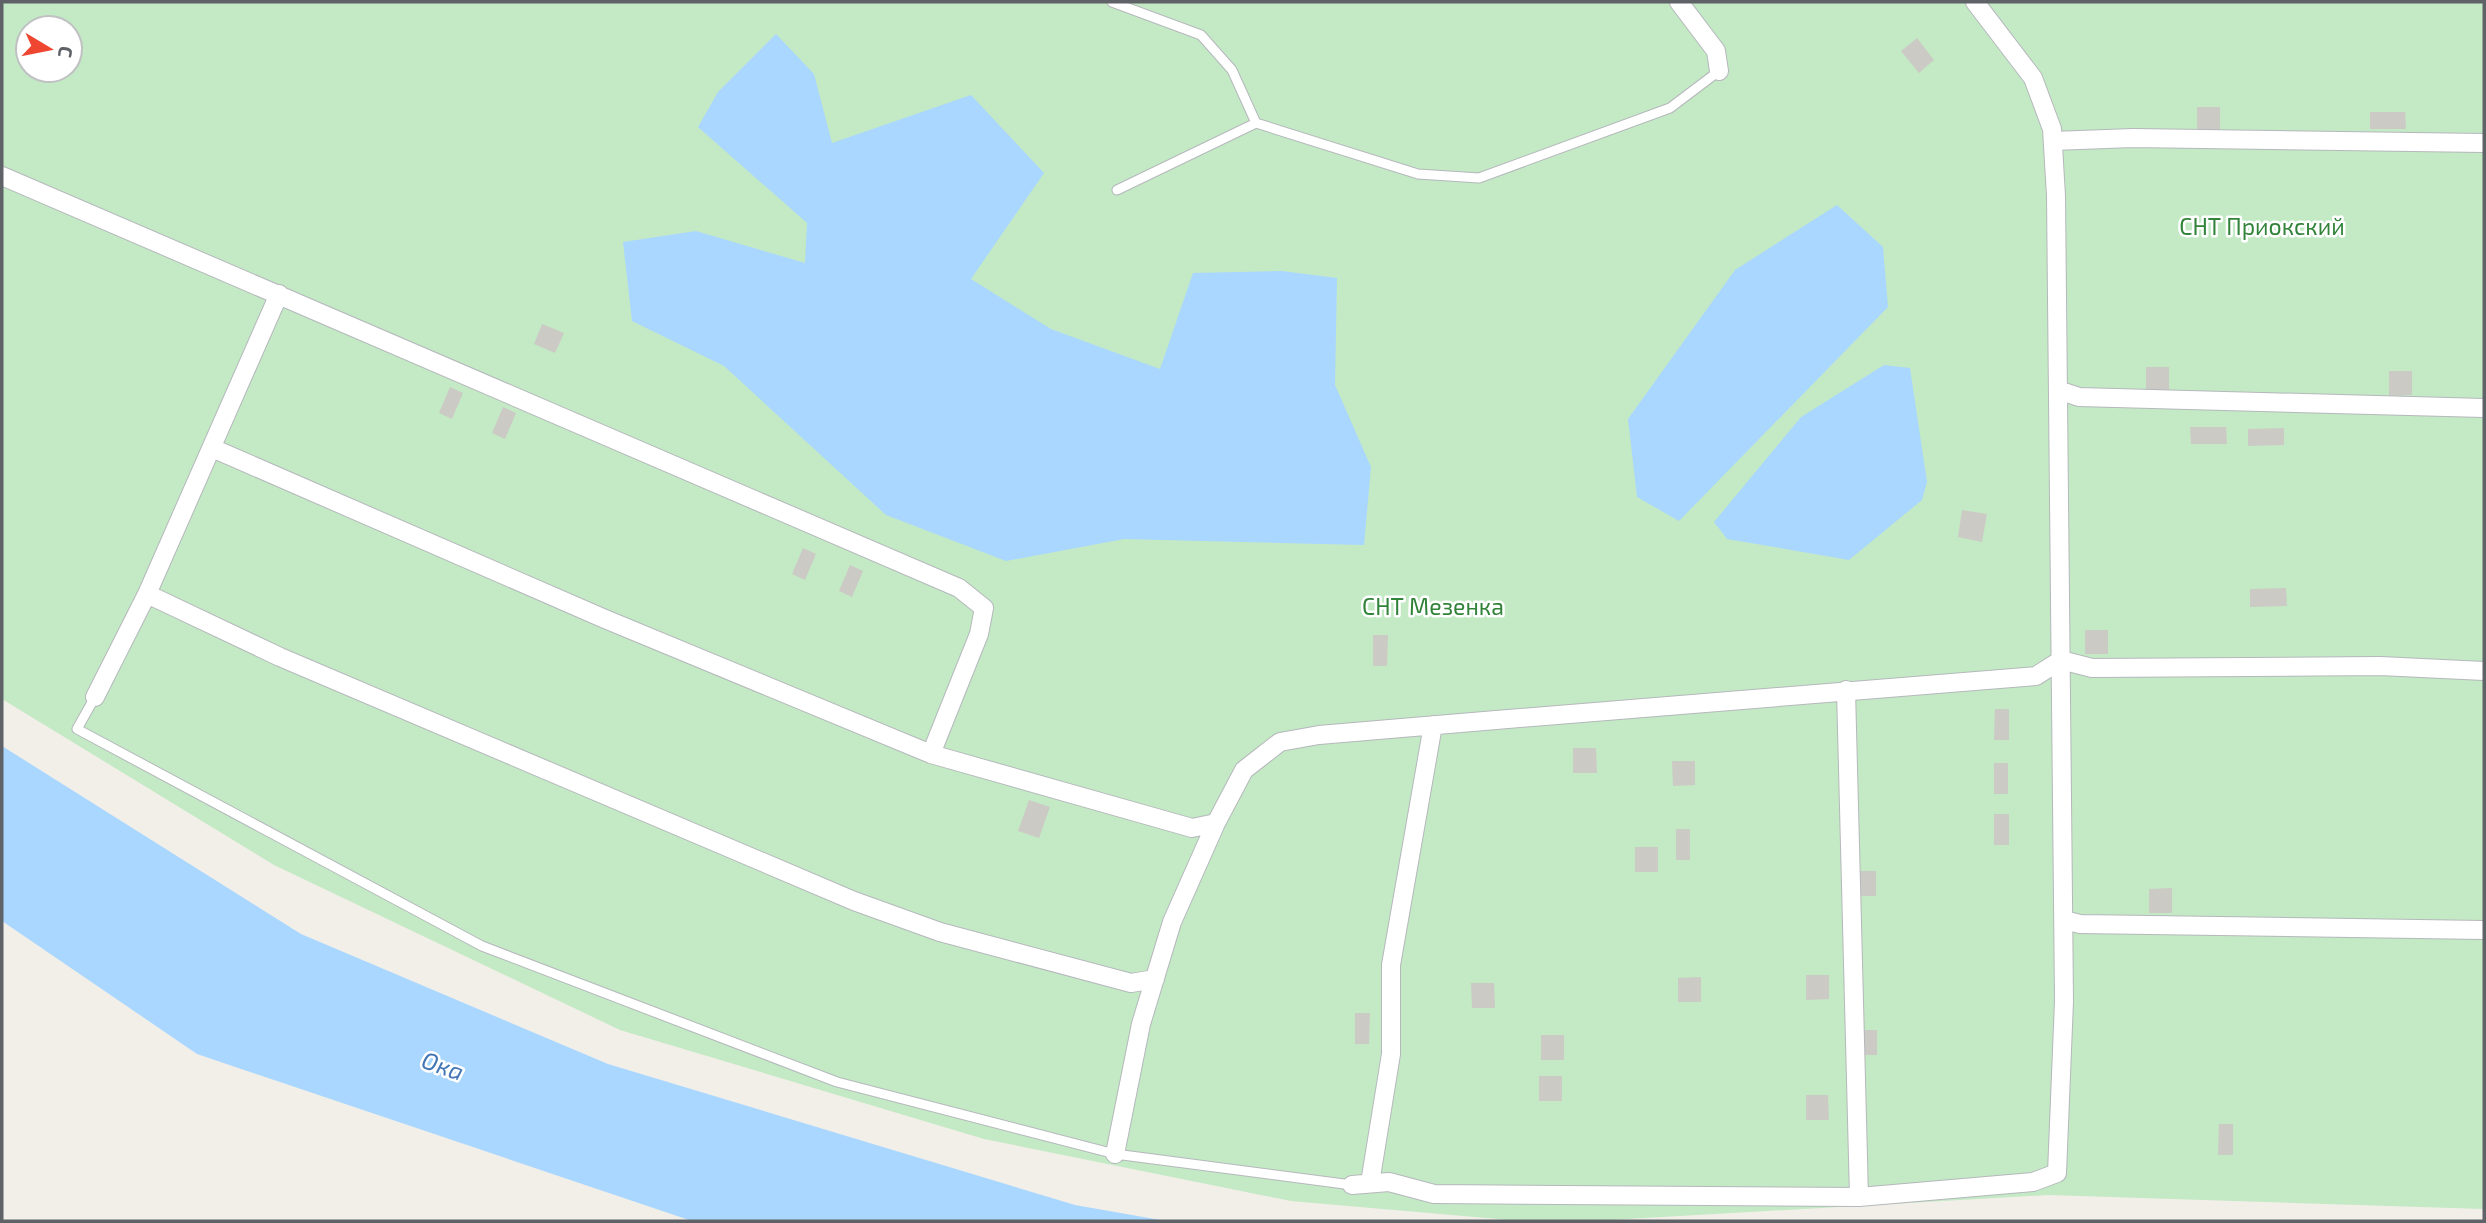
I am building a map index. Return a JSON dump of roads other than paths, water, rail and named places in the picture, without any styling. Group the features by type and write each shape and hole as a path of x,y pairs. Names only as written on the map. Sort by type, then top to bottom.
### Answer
{"street":[{"path":"1679,2 1716,51 1719,72"},
{"path":"1433,725 1391,965 1391,1054 1361,1184 1389,1182 1434,1194 1858,1197 2033,1182 2057,1172 2064,1001 2064,920 2056,196 2053,141 2052,128 2033,78 1975,2"},
{"path":"2053,141 2133,138 2484,144"},
{"path":"2,176 959,588 984,608 979,634 931,754"},
{"path":"95,697 147,594 279,294"},
{"path":"2058,390 2079,397 2484,408"},
{"path":"212,448 605,619 931,754 1192,828 1216,823"},
{"path":"147,594 280,657 854,901 940,932 1131,983 1155,979"},
{"path":"1115,1154 1141,1024 1172,922 1216,823 1244,771 1280,742 1433,725 2036,676 2061,660 2092,668 2381,666 2484,671"},
{"path":"1846,690 1858,1197"},
{"path":"2064,920 2080,924 2484,930"}],"lane":[{"path":"1112,2 1201,35 1232,70 1256,123"},
{"path":"1117,190 1256,123 1418,174 1479,178 1670,108 1719,72"},
{"path":"95,697 77,729 482,946 837,1082 1115,1154 1361,1184"}],"water":[{"path":"776,34 814,74 832,143 971,95 1044,173 971,279 1051,329 1160,369 1193,273 1282,271 1337,278 1335,385 1371,467 1364,545 1124,539 1006,561 886,515 724,366 632,321 623,242 696,231 805,263 807,223 698,127 718,92"},
{"path":"1837,205 1883,247 1888,307 1679,521 1637,497 1628,419 1735,270"},
{"path":"1884,365 1910,368 1927,482 1922,500 1849,560 1727,539 1714,522 1801,417"},
{"name":"Ока","path":"2,746 301,934 608,1064 1075,1205 1166,1221 692,1221 197,1054 2,921"}],"park label":[{"name":"СНТ Приокский","path":"2262,226"},
{"name":"СНТ Мезенка","path":"1433,606"}]}
